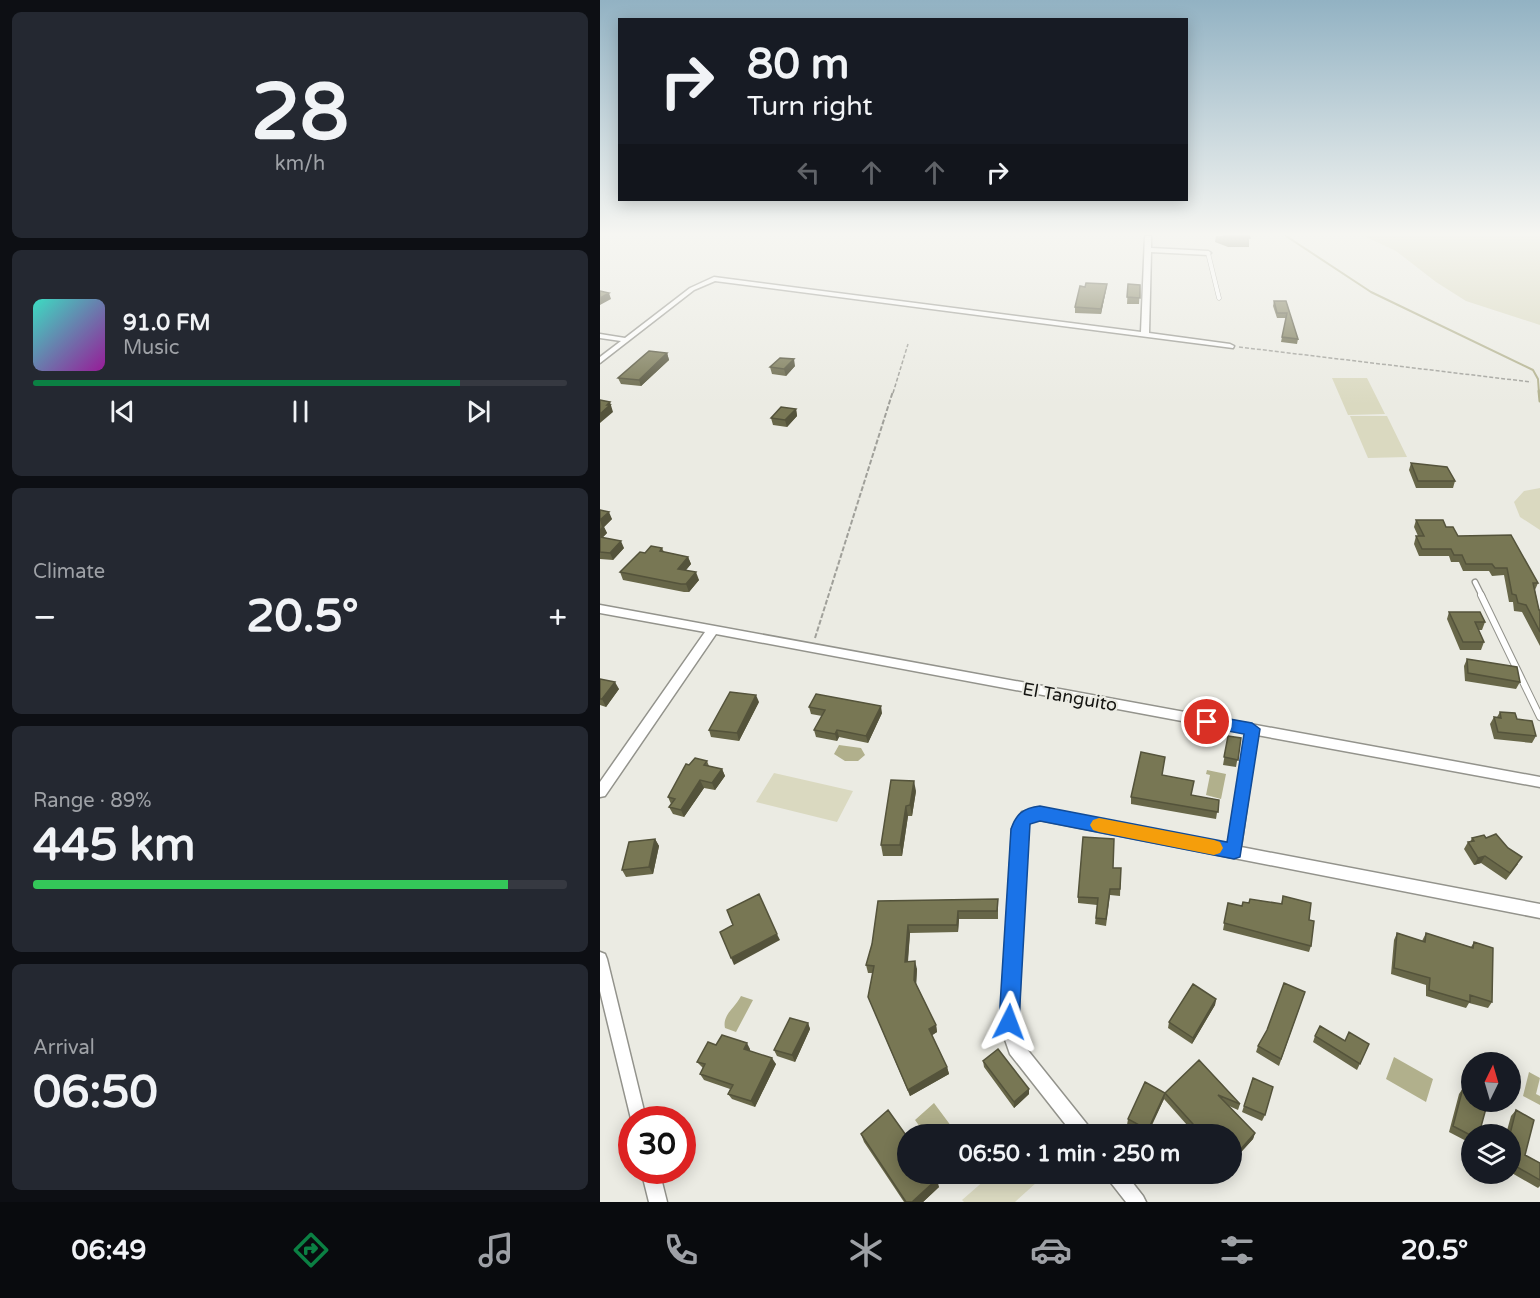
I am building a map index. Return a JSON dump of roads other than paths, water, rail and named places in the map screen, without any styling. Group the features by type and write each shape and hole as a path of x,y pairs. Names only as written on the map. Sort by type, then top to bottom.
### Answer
{"street":[{"path":"600,361 689,292"},
{"path":"815,292 1230,346"},
{"path":"1145,335 1146,292"},
{"path":"600,336 627,340"},
{"name":"El Tanguito","path":"600,609 811,650 1540,782"},
{"path":"600,792 712,631"},
{"path":"1234,852 1252,729"},
{"path":"1076,1124 1016,1048 1010,1031 1020,824 1027,816 1040,814 1540,911"},
{"path":"600,959 635,1106"},
{"path":"654,1184 658,1202"},
{"path":"1123,1184 1137,1202"}],"lane":[{"path":"1218,292 1219,298"},
{"path":"1475,582 1540,717"}],"waterway":[{"path":"1371,292 1533,370 1538,379 1539,393"},
{"path":"1539,391 1540,401"}]}
